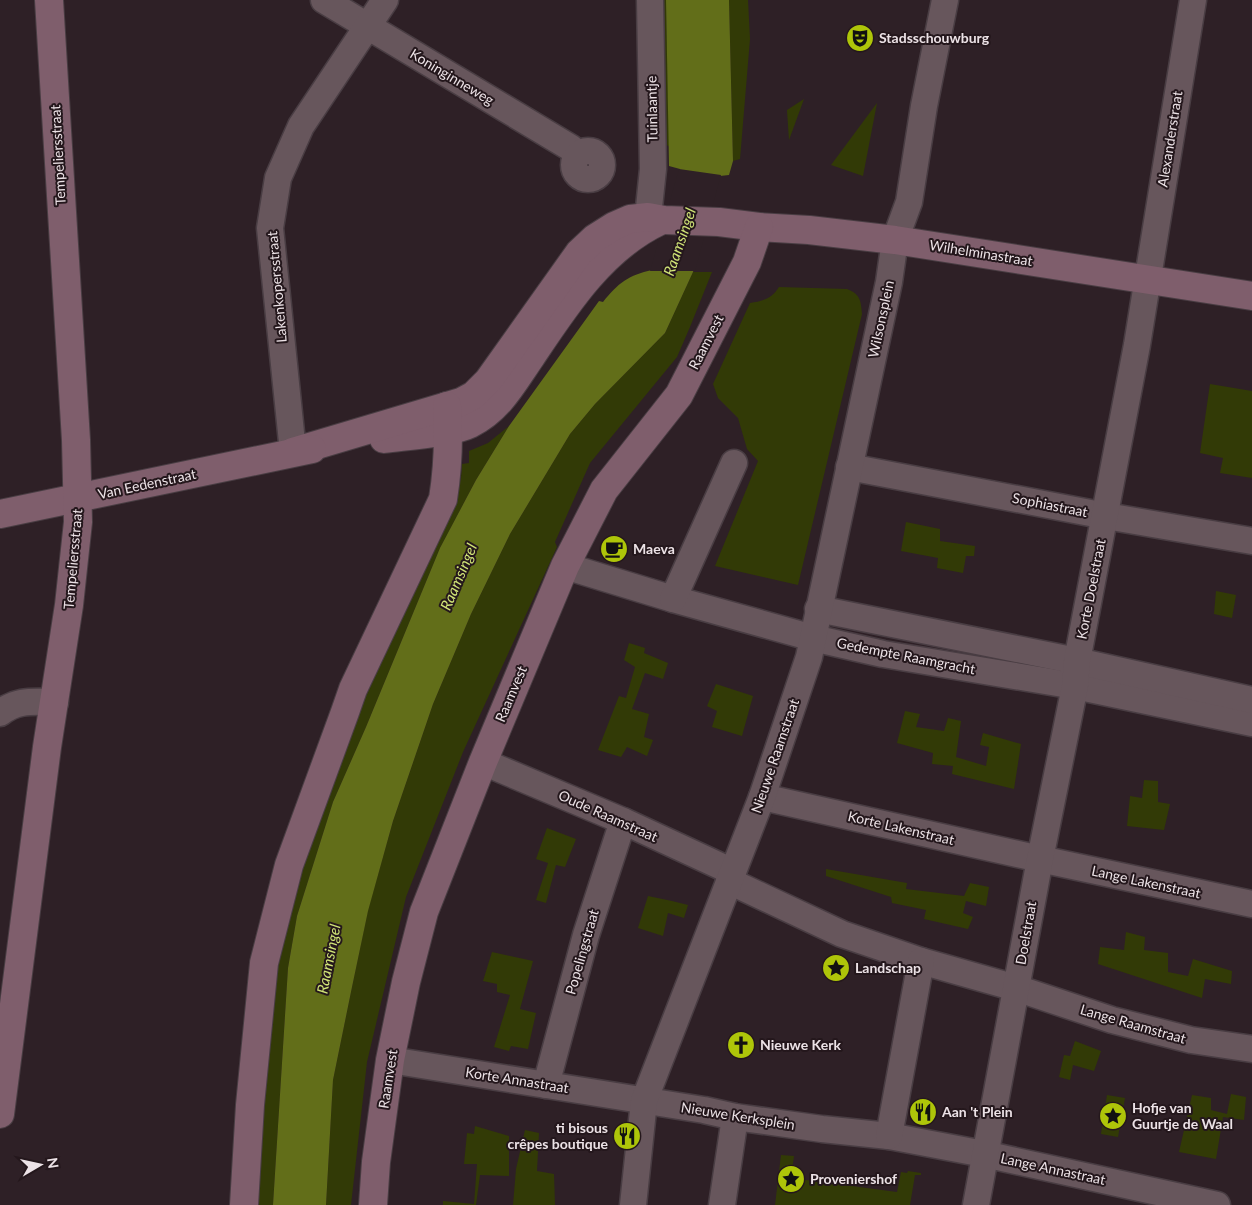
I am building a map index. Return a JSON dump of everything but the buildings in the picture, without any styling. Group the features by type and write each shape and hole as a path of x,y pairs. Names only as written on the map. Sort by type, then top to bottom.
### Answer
{"street":[{"name":"Tempeliersstraat","path":"0,1114 47,746 74,568 78,522 49,0"},
{"name":"Koninginneweg","path":"324,0 571,148 578,155"},
{"name":"Lakenkopersstraat","path":"293,452 270,228 278,178 301,126 386,0"},
{"name":"Tuinlaantje","path":"650,0 653,169 656,218"},
{"name":"Wilsonsplein","path":"812,638 889,282 894,240 909,202 924,106 946,0"},
{"name":"Alexanderstraat","path":"1148,278 1192,0"},
{"name":"Wilhelminastraat","path":"656,218 809,230 894,240 1148,278 1252,296"},
{"path":"244,1205 250,1105 264,963 288,865 353,689 443,499 446,477 448,418 468,425 483,417 501,401 570,300 600,266 656,218"},
{"name":"Raamvest","path":"373,1205 376,1162 390,1060 406,982 424,912 483,762 565,566 604,490 679,395 747,262 760,227"},
{"path":"1106,516 1148,278"},
{"name":"Van Eedenstraat","path":"0,514 448,418"},
{"path":"673,599 734,463"},
{"name":"Sophiastraat","path":"849,467 1106,516 1252,541"},
{"name":"Korte Doelstraat","path":"1076,674 1106,516"},
{"name":"Gedempte Raamgracht","path":"565,566 812,638 883,654 1076,674 1252,700"},
{"name":"Gedempte Raamgracht","path":"818,609 1076,674 1252,723"},
{"name":"Nieuwe Raamstraat","path":"731,876 762,797 809,656 812,638"},
{"name":"Doelstraat","path":"976,1205 984,1154 1076,674"},
{"path":"0,712 10,705 20,703 55,702"},
{"name":"Oude Raamstraat","path":"483,762 623,821 731,876"},
{"name":"Korte Lakenstraat","path":"762,797 1040,859"},
{"name":"Popelingstraat","path":"546,1085 586,935 623,821"},
{"name":"Lange Lakenstraat","path":"1040,859 1252,904"},
{"path":"633,1205 644,1101 731,876 842,934 921,961 1016,988"},
{"path":"888,1136 921,961"},
{"name":"Lange Raamstraat","path":"1016,988 1112,1020 1191,1040 1252,1049"},
{"name":"Korte Annastraat","path":"390,1060 644,1101"},
{"name":"Nieuwe Kerksplein","path":"644,1101 704,1110 735,1117 888,1136"},
{"path":"722,1205 735,1117"},
{"name":"Lange Annastraat","path":"888,1136 984,1154 1210,1204"}],"shaded area":[{"path":"659,0 666,0 669,146 663,144"},
{"path":"729,0 748,0 750,39 740,159 733,161"},
{"path":"804,99 789,140 787,110"},
{"path":"877,103 863,176 831,165"},
{"path":"693,272 712,272 677,357 590,463 555,542 557,547 463,752 406,897 367,1062 351,1205 326,1205 333,1080 368,910 393,821 433,704 471,614 510,534 570,434 595,404 665,333"},
{"path":"779,287 847,289 855,293 859,298 862,314 798,585 715,566 758,461 747,449 738,418 718,398 713,384 750,303 767,298"},
{"path":"1210,384 1252,391 1252,478 1220,473 1223,458 1200,453"},
{"path":"509,426 476,480 440,548 333,802 297,916 288,968 273,1205 255,1205 260,1109 277,966 301,874 331,782 365,698 453,507 461,478 462,464 469,463 469,451 488,443"},
{"path":"906,522 940,529 940,541 975,546 974,556 966,556 963,573 937,568 938,558 901,551"},
{"path":"1216,591 1236,595 1232,618 1214,614"},
{"path":"629,643 645,648 644,653 668,663 663,679 645,673 632,709 649,714 644,737 653,740 647,756 627,747 621,757 598,750 619,696 626,698 635,667 624,660"},
{"path":"716,684 753,696 742,736 712,727 717,711 707,706"},
{"path":"905,711 920,714 916,727 944,731 948,718 961,721 956,757 986,766 989,747 980,745 983,733 1021,744 1014,789 952,774 953,766 932,764 933,753 897,743"},
{"path":"1144,780 1158,781 1158,802 1170,804 1164,830 1127,826 1130,796 1142,798"},
{"path":"547,828 576,839 565,867 556,865 546,903 536,900 548,863 536,859"},
{"path":"826,869 907,883 906,889 964,896 970,883 989,887 986,906 966,901 963,913 973,917 968,929 924,919 926,910 892,903 891,897 826,876"},
{"path":"648,896 688,905 684,918 668,913 663,936 638,928"},
{"path":"1126,932 1145,937 1144,950 1168,953 1168,972 1188,976 1193,959 1232,971 1231,984 1205,979 1202,998 1098,964 1100,947 1124,950"},
{"path":"492,952 533,961 520,1009 536,1013 528,1049 511,1046 509,1051 494,1047 510,995 497,992 497,984 483,981"},
{"path":"1075,1041 1101,1051 1094,1071 1073,1065 1070,1080 1059,1077 1064,1055 1070,1056"},
{"path":"1231,1094 1246,1097 1244,1120 1223,1117 1216,1159 1179,1152 1192,1095 1211,1098 1211,1110 1227,1114"},
{"name":"Hofje van Guurtje de Waal","path":"1107,1095 1125,1098 1118,1137 1101,1134"},
{"path":"475,1126 509,1136 509,1176 480,1175 476,1205 443,1205 443,1201 474,1204 477,1164 464,1164 467,1133 474,1134"},
{"path":"525,1130 539,1133 537,1171 554,1174 555,1205 513,1205 516,1169"},
{"name":"Proveniershof","path":"781,1155 794,1156 791,1178 897,1192 901,1172 907,1173 908,1171 921,1173 921,1175 915,1175 910,1205 775,1205"}],"water":[{"name":"Raamsingel","path":"666,0 729,0 733,161 729,175 720,176 693,272 665,333 595,404 570,434 510,534 471,614 433,704 393,821 368,911 333,1080 326,1205 273,1205 288,968 297,916 333,802 440,548 476,480 509,426 599,301 603,302 619,285 630,277 652,270 680,169 669,166"}],"pier":[{"path":"679,169 721,175 695,271 650,271"}],"place":[{"name":"Stadsschouwburg","path":"860,38"},
{"name":"Maeva","path":"614,549"},
{"name":"Landschap","path":"836,968"},
{"name":"Nieuwe Kerk","path":"741,1045"},
{"name":"Aan 't Plein","path":"923,1112"},
{"name":"Hofje van Guurtje de Waal","path":"1113,1116"},
{"name":"ti bisous crêpes boutique","path":"627,1136"},
{"name":"Proveniershof","path":"791,1179"}]}
